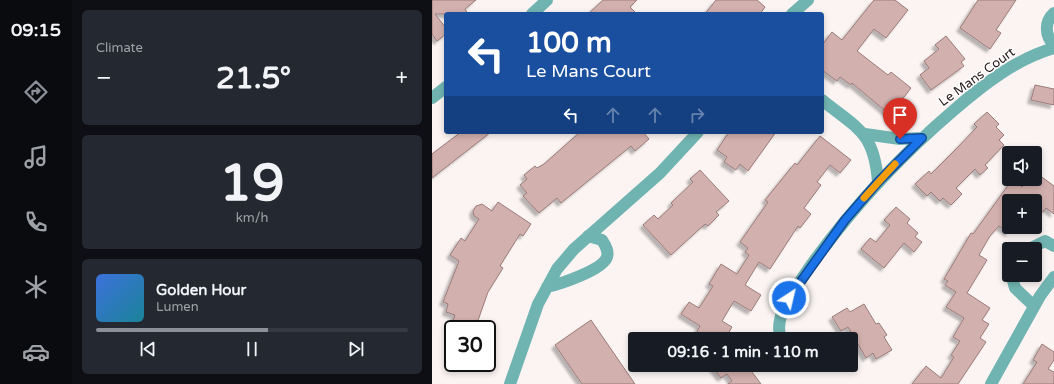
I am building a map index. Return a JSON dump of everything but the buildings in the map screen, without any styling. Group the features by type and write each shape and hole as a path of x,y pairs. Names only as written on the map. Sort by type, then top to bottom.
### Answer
{"street":[{"path":"534,12 547,0"},
{"path":"794,12 808,0"},
{"name":"Le Mans Court","path":"781,332 780,318 789,298 824,247 878,182 922,138 969,97 1008,68 1026,58 1054,46 1048,36 1047,25 1050,17 1054,13"},
{"path":"432,98 444,89"},
{"path":"824,102 865,134 872,148 876,163 878,182"},
{"path":"510,384 538,304 557,269 574,249 660,173 696,134"},
{"path":"865,134 900,139 922,138"},
{"path":"548,287 563,283 602,265 608,257 607,248 602,240 588,236"},
{"path":"1042,243 1045,241 1054,246"},
{"path":"990,384 1034,306 1054,276"},
{"path":"1013,282 1015,288 1034,306"}],"slow traffic":[{"path":"864,198 895,164"}],"route":[{"path":"789,298 824,247 845,220 878,182 922,138 900,139"}]}
